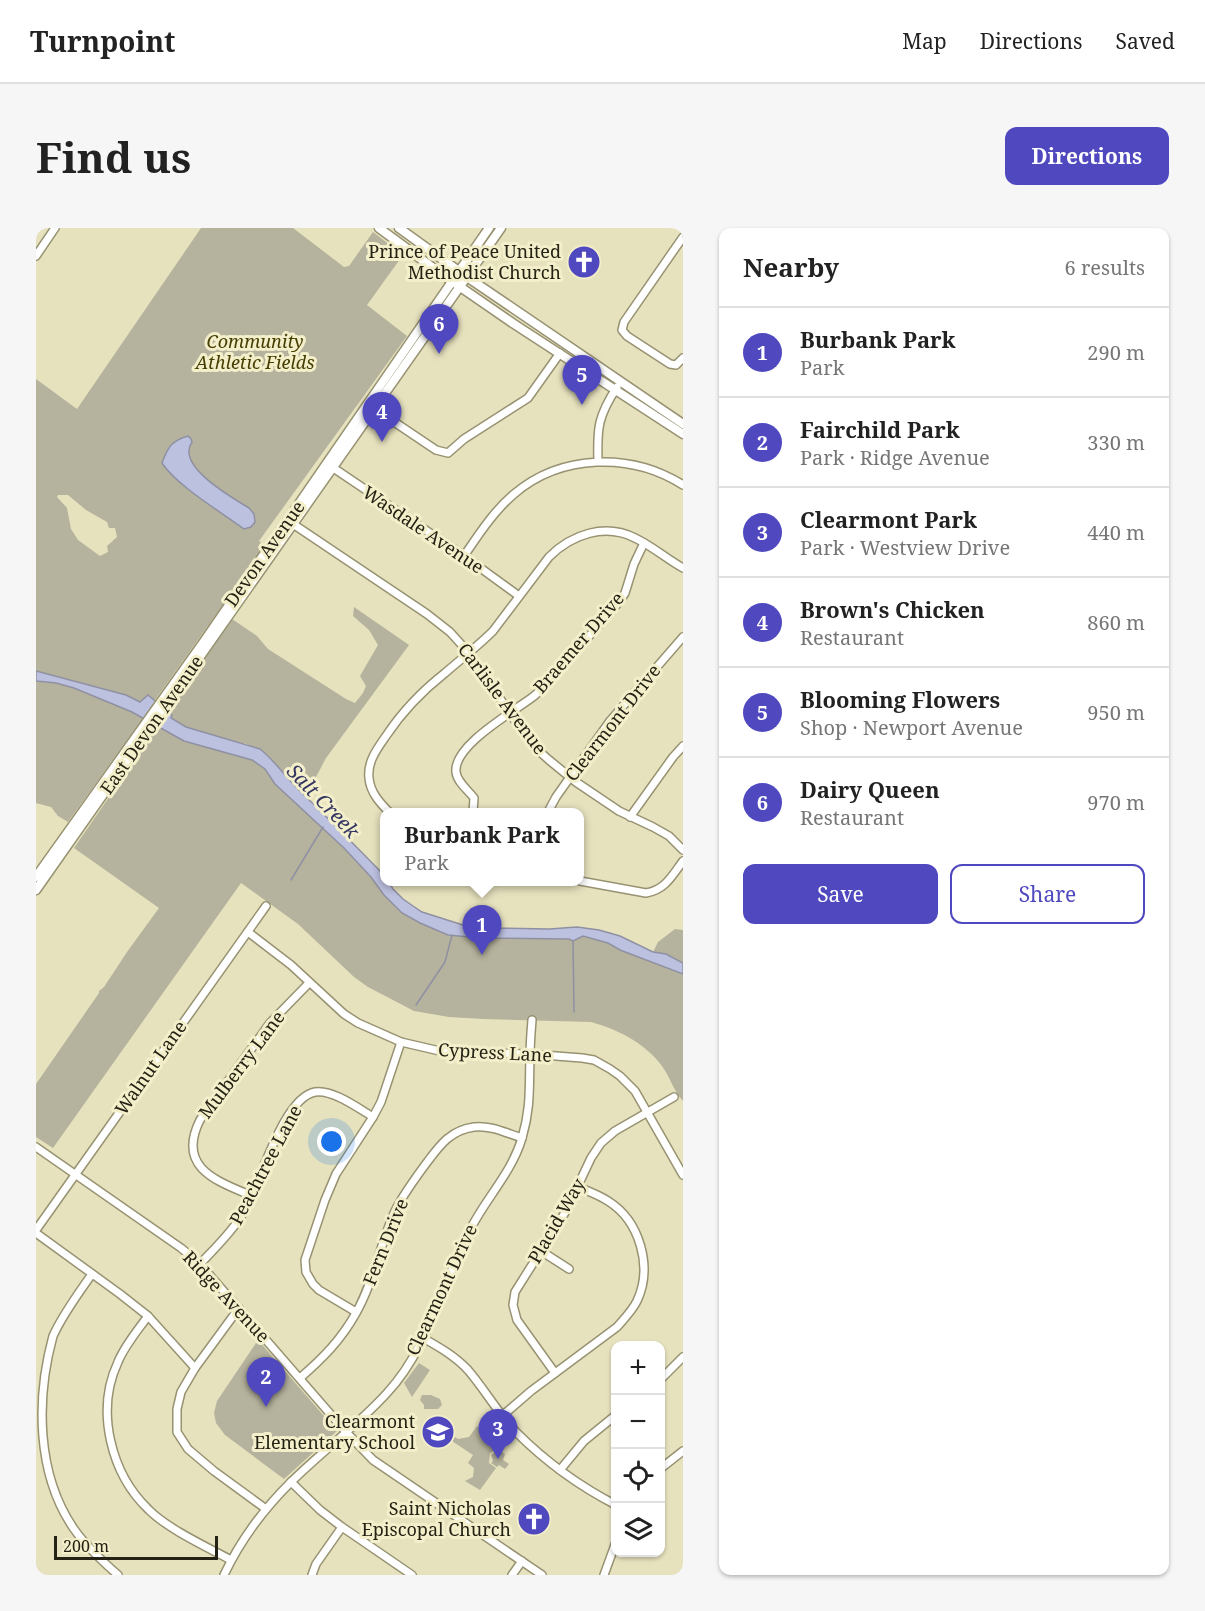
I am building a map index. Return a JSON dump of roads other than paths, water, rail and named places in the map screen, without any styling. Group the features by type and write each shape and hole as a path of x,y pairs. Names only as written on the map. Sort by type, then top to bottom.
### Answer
{"main road":[{"path":"379,228 455,284 560,353 683,424"},
{"path":"399,228 683,434"},
{"name":"Devon Avenue","path":"168,696 371,407 455,284 459,271 489,228"},
{"name":"Devon Avenue","path":"455,284 467,277 501,228"},
{"name":"Devon Avenue","path":"268,560 330,466"},
{"name":"East Devon Avenue","path":"36,890 168,696 268,560"},
{"path":"36,878 142,734"}],"street":[{"path":"36,256 55,228"},
{"path":"683,237 624,322 622,330 627,336 670,364 676,365 683,358"},
{"path":"371,407 436,450 448,453 462,441 528,398 560,353"},
{"path":"598,461 597,439 600,417 618,386"},
{"path":"464,556 496,511 514,494 534,479 558,469 598,461 630,463 660,472 683,485"},
{"name":"Wasdale Avenue","path":"330,466 519,596"},
{"name":"Carlisle Avenue","path":"293,524 428,614 450,632 469,653 522,730 557,768 619,811 669,836 683,850"},
{"path":"385,808 371,789 369,779 371,760 376,750 419,696 493,631 557,549 575,538 610,531 634,537 683,568"},
{"name":"Braemer Drive","path":"473,808 474,798 456,775 457,761 462,753 486,730 536,695 620,601 644,543"},
{"name":"Clearmont Drive","path":"550,808 610,721 683,637"},
{"path":"630,817 683,746"},
{"path":"584,882 646,893 654,892 668,883 683,861"},
{"name":"Walnut Lane","path":"36,1232 266,906"},
{"name":"Cypress Lane","path":"248,932 291,965 344,1014 358,1023 401,1042 444,1052 582,1058 603,1065 628,1083 683,1175"},
{"name":"Mulberry Lane","path":"252,1196 205,1172 198,1163 193,1147 195,1130 270,1023 309,983"},
{"name":"Clearmont Drive","path":"224,1575 231,1560 266,1509 291,1482 388,1392 408,1365 423,1338 465,1240 476,1218 514,1160 522,1138 528,1116 530,1094 532,1020"},
{"path":"356,1312 313,1284 306,1272 305,1260 336,1174 373,1117 386,1090 401,1042"},
{"name":"Peachtree Lane","path":"200,1264 236,1225 247,1207 278,1134 298,1102 306,1095 320,1091 329,1093 373,1117"},
{"name":"Placid Way","path":"555,1373 515,1315 513,1305 515,1292 566,1211 591,1158 601,1143 615,1131 674,1097"},
{"name":"Fern Drive","path":"300,1378 332,1348 356,1312 365,1295 395,1211 440,1144 457,1132 475,1127 495,1129 522,1138"},
{"name":"Ridge Avenue","path":"36,1146 181,1248 200,1264 373,1460 542,1575"},
{"path":"502,1416 617,1327 636,1302 645,1276 642,1249 630,1224 609,1202 578,1187"},
{"path":"36,1232 148,1316 195,1368"},
{"path":"541,1251 569,1269"},
{"path":"92,1274 69,1306 51,1344 38,1395 39,1443 54,1494 74,1530 118,1575"},
{"path":"239,1308 195,1368 181,1392 177,1409 177,1432 188,1449 266,1509"},
{"path":"148,1316 118,1362 111,1381 108,1406 113,1453 129,1486 149,1511 231,1560"},
{"path":"423,1338 448,1352 468,1370 515,1431 560,1470 612,1503"},
{"path":"665,1376 683,1357"},
{"path":"560,1470 584,1441 611,1418"},
{"path":"665,1465 683,1451"},
{"path":"36,1470 45,1467"},
{"path":"291,1482 342,1527 412,1575"},
{"path":"312,1575 316,1564 342,1527"},
{"path":"604,1575 611,1554"},
{"path":"512,1575 522,1561"}],"water":[{"path":"188,436 192,442 189,451 191,461 198,471 219,489 249,508 254,514 255,522 251,527 244,529 200,498 177,480 162,463 171,445"},
{"path":"36,671 126,695 140,702 148,695 172,715 171,718 186,727 260,749 380,871 380,886 391,886 403,899 422,912 463,925 491,928 577,927 599,930 620,936 653,952 666,954 683,963 683,974 620,950 608,943 583,936 573,941 569,939 480,938 448,935 420,923 402,913 344,848 275,784 265,769 252,760 184,741 132,712 74,688 36,681"}],"waterway":[{"name":"Salt Creek","path":"291,880 323,827"},
{"path":"416,1005 445,962 452,935"},
{"path":"573,941 574,1012"}],"place":[{"name":"Prince of Peace United Methodist Church","path":"584,262"},
{"name":"Dairy Queen","path":"439,354"},
{"name":"Blooming Flowers","path":"582,405"},
{"name":"Brown's Chicken","path":"382,442"},
{"name":"Burbank Park","path":"482,955"},
{"name":"Fairchild Park","path":"266,1407"},
{"name":"Clearmont Elementary School","path":"438,1432"},
{"name":"Clearmont Park","path":"498,1459"},
{"name":"Saint Nicholas Episcopal Church","path":"534,1519"}],"park label":[{"name":"Community Athletic Fields","path":"255,352"}]}
